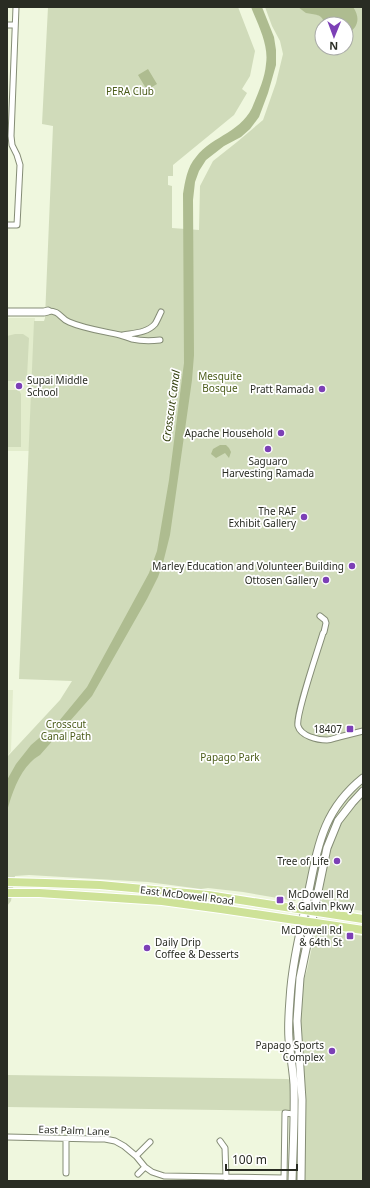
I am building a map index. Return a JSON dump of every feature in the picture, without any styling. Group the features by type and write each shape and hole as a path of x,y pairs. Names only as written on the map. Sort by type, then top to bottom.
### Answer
{"main road":[{"path":"7,312 48,311"},
{"path":"292,1181 294,1083 289,1031 291,983 314,863 323,830 338,803 350,789 363,778"},
{"path":"301,1181 302,1100 297,1031 297,1006 300,978 322,866 327,848 338,821 363,791"},
{"name":"East McDowell Road","path":"7,882 89,885 189,893 363,919"},
{"path":"89,885 118,892 135,899 146,894 166,896 189,893"},
{"name":"East McDowell Road","path":"7,893 39,893 162,901 363,930"},
{"path":"289,1031 297,1031"}],"street":[{"path":"7,225 17,225 20,165 9,140 10,83 16,7"},
{"path":"7,25 15,26"},
{"path":"48,311 57,312 67,321 132,339 150,341 160,340"},
{"path":"122,335 137,333 148,329 154,325 161,312"},
{"path":"320,616 325,620 325,626 298,717 300,731 303,734 312,737 328,740 363,731"},
{"path":"284,1180 285,1113 293,1114"},
{"name":"East Palm Lane","path":"7,1137 100,1139 115,1141 136,1156 145,1167 152,1172 164,1176 284,1180"},
{"path":"66,1138 66,1173"},
{"path":"220,1141 225,1148 226,1178"},
{"path":"136,1156 150,1142"},
{"path":"138,1174 145,1167"}],"shaded area":[{"path":"251,7 262,7 274,37 276,65 259,117 250,129 241,137 224,146 206,160 199,171 195,182 193,200 194,355 192,380 170,535 163,563 147,599 92,696 40,755 28,765 15,787 7,811 7,780 16,764 31,745 59,721 87,687 149,573 157,551 169,480 184,363 183,194 190,165 211,143 243,121 249,113 260,89 267,57 262,35"},
{"path":"298,7 353,7 357,15 357,23 354,28 354,16 320,16 306,13"},
{"path":"148,69 157,84 147,90 138,75"},
{"name":"Supai Middle School","path":"7,318 35,318 29,451 7,451"},
{"path":"220,445 226,445 229,448 231,452 229,458 225,453 216,458 211,454 213,449"},
{"path":"7,690 13,690 11,751 7,757"}],"green space":[{"path":"48,7 238,7 255,51 250,76 242,89 247,93 234,115 173,165 173,176 168,176 168,185 172,186 172,228 199,230 200,186 213,161 263,120 276,83 283,54 280,41 272,26 265,7 363,7 363,911 324,905 320,900 298,898 295,901 243,892 208,888 201,889 148,882 29,875 15,876 11,901 7,906 7,757 60,700 72,681 19,679 34,321 44,321 45,318 53,126 42,124"},
{"path":"23,334 29,338 27,377 24,381 7,381 7,336"},
{"path":"7,390 19,390 21,394 21,447 7,447"},
{"name":"Papago Sports Complex","path":"318,928 363,936 363,1181 304,1181 305,1110 284,1111 7,1107 7,1075 287,1079 304,1082 300,1008 303,982 315,933"}],"place":[{"name":"Supai Middle School","path":"19,386"},
{"name":"Pratt Ramada","path":"322,389"},
{"name":"Apache Household","path":"281,433"},
{"name":"Saguaro Harvesting Ramada","path":"268,449"},
{"name":"The RAF Exhibit Gallery","path":"304,517"},
{"name":"Marley Education and Volunteer Building","path":"352,566"},
{"name":"Ottosen Gallery","path":"326,580"},
{"name":"18407","path":"350,729"},
{"name":"Tree of Life","path":"337,861"},
{"name":"McDowell Rd & Galvin Pkwy","path":"280,900"},
{"name":"McDowell Rd & 64th St","path":"350,936"},
{"name":"Daily Drip Coffee & Desserts","path":"147,948"},
{"name":"Papago Sports Complex","path":"332,1051"}],"park label":[{"name":"PERA Club","path":"130,91"},
{"name":"Mesquite Bosque","path":"220,382"},
{"name":"Crosscut Canal Path","path":"66,730"},
{"name":"Papago Park","path":"230,757"}],"water label":[{"name":"Crosscut Canal","path":"171,406"}]}
